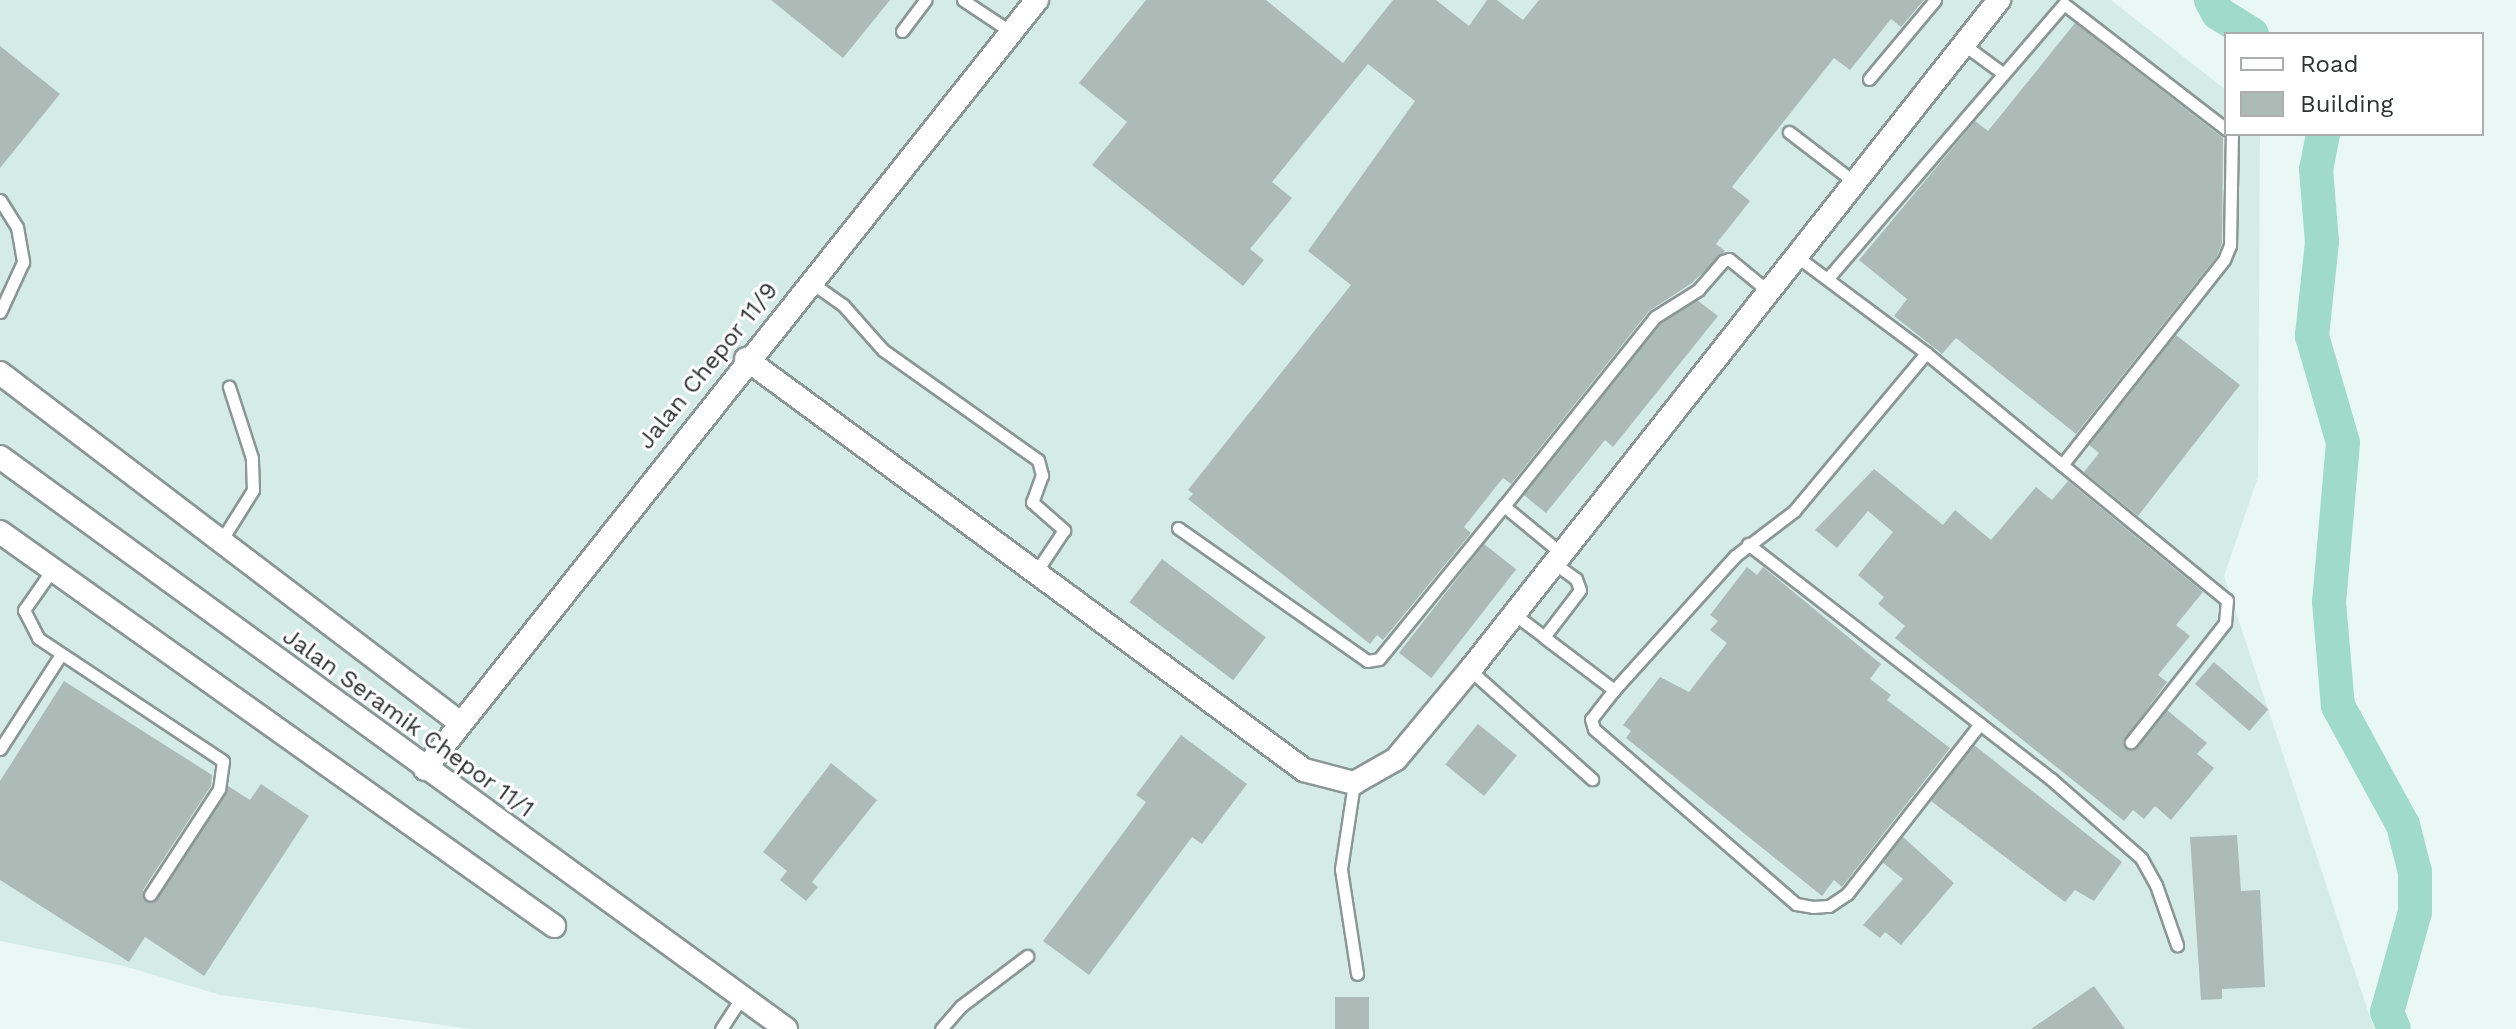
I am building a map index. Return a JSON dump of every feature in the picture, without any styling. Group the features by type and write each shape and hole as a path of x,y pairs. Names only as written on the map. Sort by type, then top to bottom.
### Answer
{"street":[{"name":"Jalan Chepor 11/9","path":"425,769 746,359 1037,0"},
{"path":"746,359 1304,770 1354,783 1396,759 1470,670 1769,292 1992,2"},
{"path":"0,373 459,722"},
{"name":"Jalan Seramik Chepor 11/1","path":"0,457 786,1029"},
{"path":"0,532 554,926"}],"lane":[{"path":"902,31 925,0"},
{"path":"963,0 1011,32"},
{"path":"1869,79 1935,0"},
{"path":"1829,277 2001,72 2064,4 2224,127"},
{"path":"1963,43 2001,72"},
{"path":"1789,132 1853,181"},
{"path":"2062,465 2224,260 2230,245 2232,136"},
{"path":"0,200 17,227 23,262 0,312"},
{"path":"1796,256 1829,277 1926,353 2227,600 2225,623 2131,742"},
{"path":"1178,528 1367,661 1379,659 1655,317 1698,290 1723,261 1729,259 1769,292"},
{"path":"809,281 843,305 883,350 1038,460 1042,475 1032,502 1064,530 1036,572"},
{"path":"1926,353 1794,511 1748,544 1591,719 1594,729 1796,904 1813,907 1829,906 1847,894 1980,724"},
{"path":"221,541 253,490 252,458 229,387"},
{"path":"1504,506 1557,558 1576,579 1580,590 1544,637"},
{"path":"1748,544 1980,724 2141,858 2156,885 2177,945"},
{"path":"52,570 24,610 38,638 60,656 223,761 219,789 150,895"},
{"path":"1514,614 1614,690"},
{"path":"0,749 60,656"},
{"path":"1470,670 1592,779"},
{"path":"1354,783 1341,869 1357,974"},
{"path":"941,1029 961,1006 1027,956"},
{"path":"721,1029 742,997"}],"shaded area":[{"path":"0,0 2111,0 2224,88 2224,136 2260,136 2258,477 2224,576 2374,1029 472,1029 220,995 124,966 0,941"}],"building":[{"path":"771,0 890,0 843,58"},
{"path":"1146,0 1266,0 1343,63 1393,0 1436,0 1469,26 1487,0 1497,0 1523,20 1539,0 1924,0 1901,27 1891,19 1850,70 1834,58 1732,187 1750,201 1716,244 1725,251 1692,283 1649,311 1511,484 1503,478 1464,527 1471,533 1383,640 1377,635 1370,644 1188,499 1193,494 1188,490 1351,285 1308,251 1415,101 1368,64 1272,182 1292,198 1250,249 1264,260 1243,286 1092,165 1127,122 1079,83"},
{"path":"2075,23 2223,138 2222,243 2217,256 2076,434 1956,338 1942,354 1894,316 1907,299 1859,260 1975,121 1988,131"},
{"path":"0,46 60,94 0,168"},
{"path":"1697,300 1718,316 1613,447 1605,440 1546,513 1524,495 1661,323"},
{"path":"2176,335 2240,385 2138,516 2084,472 2099,453 2089,445"},
{"path":"1874,469 1943,525 1955,510 1991,540 2036,487 2052,500 2068,481 2203,592 2176,625 2190,636 2158,675 2167,682 2123,742 2126,749 2135,750 2167,710 2207,743 2197,754 2214,768 2171,820 2155,806 2144,819 2133,810 2124,821 1895,638 1905,626 1878,604 1884,597 1858,575 1893,532 1868,511 1837,548 1815,530"},
{"path":"1484,544 1516,569 1431,678 1399,653"},
{"path":"1162,559 1266,637 1233,680 1130,602"},
{"path":"1747,567 1757,575 1763,567 1881,664 1870,679 1891,695 1887,700 1950,748 1842,887 1834,880 1822,896 1626,738 1631,731 1623,725 1660,677 1689,692 1727,643 1710,630 1718,621 1710,615"},
{"path":"2214,662 2268,709 2249,731 2195,684"},
{"path":"64,681 212,775 211,786 143,890 146,902 157,900 228,786 250,800 261,784 309,816 204,976 145,937 129,962 0,880 0,781"},
{"path":"1478,724 1517,755 1484,796 1445,764"},
{"path":"1181,735 1247,784 1202,844 1192,837 1089,975 1043,941 1146,802 1136,795"},
{"path":"1974,745 2122,862 2094,901 2075,890 2065,902 1931,801"},
{"path":"831,763 877,800 812,882 818,887 806,901 780,880 787,871 763,852"},
{"path":"2237,835 2241,891 2260,890 2265,987 2222,989 2222,999 2201,1000 2190,837"},
{"path":"1903,837 1954,883 1901,945 1885,932 1880,938 1863,925 1903,879 1882,862"},
{"path":"2094,986 2125,1029 2031,1029"},
{"path":"1335,997 1369,997 1369,1029 1335,1029"}],"waterway":[{"path":"2211,0 2218,13 2249,32"},
{"path":"2323,136 2316,169 2322,242 2312,336 2343,443 2329,602 2338,706 2403,825 2415,872 2415,912 2387,1012 2394,1029"}]}
